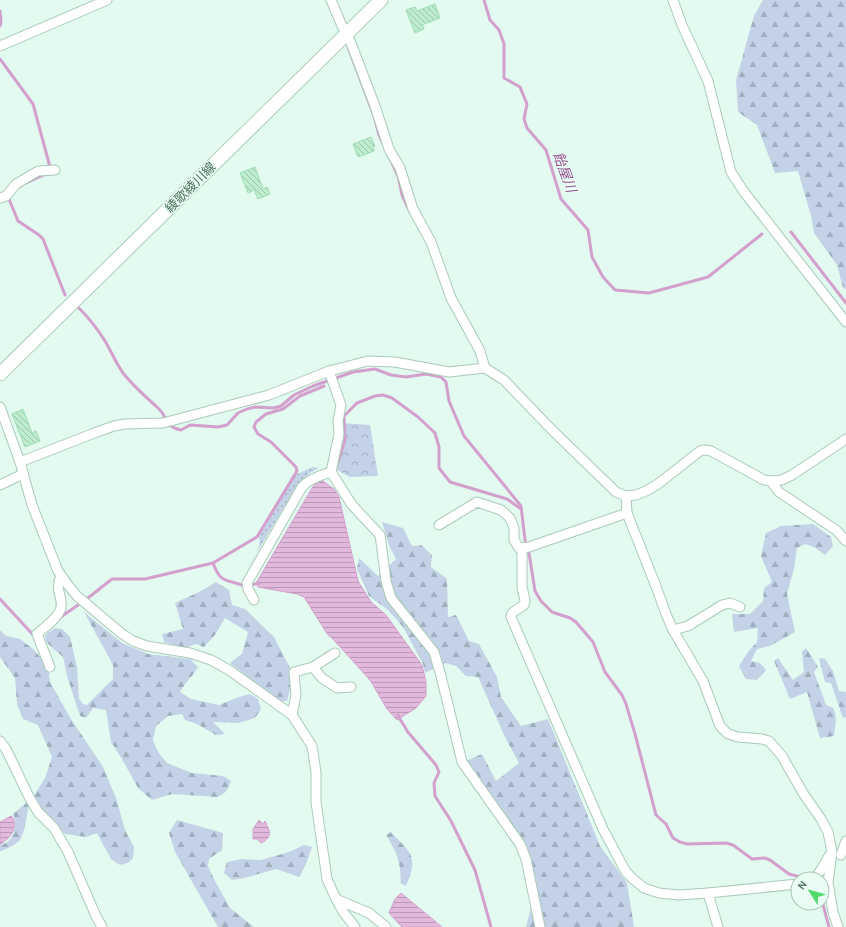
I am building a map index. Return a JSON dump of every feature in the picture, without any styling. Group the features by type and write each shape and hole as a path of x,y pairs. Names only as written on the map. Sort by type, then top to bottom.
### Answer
{"main road":[{"name":"綾歌綾川線","path":"0,374 380,0"}],"street":[{"path":"0,46 107,0"},
{"path":"331,0 351,43 375,106 389,149 400,168 413,208 431,242 452,298 480,351 486,368 504,380 552,430 616,492 626,496 636,495 658,484 700,451 704,450 711,451 764,480 782,480 846,439"},
{"path":"673,0 682,25 708,80 731,172 744,192 846,322"},
{"path":"0,198 6,196 16,184 38,171 51,170"},
{"path":"20,462 114,426 166,422 269,395 331,376 368,361 395,362 449,372 486,368"},
{"path":"331,376 341,405 338,421 339,434 331,472 352,505 380,535 386,581 391,598 434,652 462,762 520,844 526,859 540,927"},
{"path":"0,407 20,462 32,505 61,576 78,596 121,633 133,641 147,646 190,653 210,660 229,670 292,715 312,746 316,772 316,802 327,879 344,913 355,927"},
{"path":"254,600 248,589 247,582 302,487 319,475 331,472"},
{"path":"0,486 23,474"},
{"path":"771,481 779,492 836,530 846,541"},
{"path":"626,496 627,513 666,614 673,630 703,681 720,726 728,734 738,737 762,738 769,741 782,756 803,793 822,819 828,832 832,852 828,883 833,912 838,927"},
{"path":"439,525 477,502 501,510 510,518 514,528 514,540 519,548 526,548 627,513"},
{"path":"526,548 522,586 525,601 524,605 512,613 510,617 603,829 626,872 644,888 666,894 679,895 708,893 790,885"},
{"path":"50,667 38,636 60,609 61,602 57,584 61,576"},
{"path":"673,630 688,626 722,605 730,603 740,607"},
{"path":"292,715 296,695 294,672 313,667 335,653"},
{"path":"313,667 322,678 337,688 351,687"},
{"path":"0,741 6,749 38,812 54,828 68,852 102,927"},
{"path":"832,852 844,855 846,840"},
{"path":"820,871 832,852"},
{"path":"708,893 718,927"},
{"path":"336,898 369,913 386,927"}],"green space":[{"path":"763,0 846,0 846,289 843,288 837,265 814,233 811,216 798,171 775,173 757,125 738,112 736,80 754,16"},
{"path":"342,423 370,425 378,476 350,477 337,470 336,463 344,439"},
{"path":"313,467 319,468 310,473 298,484 256,553 260,542 259,537 295,475"},
{"path":"382,522 403,528 412,546 421,545 432,555 431,567 447,579 448,617 456,615 469,641 479,644 497,677 501,697 521,726 548,719 600,846 627,883 634,927 526,927 533,900 519,853 484,799 466,761 482,754 496,781 519,763 506,739 478,677 466,676 456,666 445,663 425,673 423,664 403,627 388,610 369,596 357,569 359,558 378,576 396,559 389,545"},
{"path":"813,524 831,537 833,546 825,555 814,547 805,544 797,548 794,569 787,594 795,632 770,646 757,649 751,661 760,663 766,670 757,680 746,679 739,666 757,642 758,628 734,632 732,614 750,614 763,601 764,588 772,582 761,556 766,533 781,526"},
{"path":"216,582 229,590 232,605 245,609 274,637 290,668 291,686 287,701 278,701 230,663 242,654 248,632 225,618 215,635 204,647 196,644 185,648 164,642 162,634 183,629 175,603"},
{"path":"84,612 122,643 148,654 190,659 198,667 180,692 191,699 219,705 250,694 258,699 261,709 255,718 238,723 213,722 225,734 216,735 197,724 185,720 182,714 168,716 156,726 153,740 158,752 167,763 192,773 223,776 231,781 225,793 217,797 172,794 152,800 138,788 111,742 106,710 93,708 86,718 80,716 67,676 63,657 46,642 45,635 55,628 62,629 70,637 77,667 79,699 83,704 87,705 113,679 113,665"},
{"path":"0,630 6,636 20,639 33,649 48,666 50,682 71,719 103,767 116,798 125,830 134,847 133,858 128,863 120,865 111,859 97,833 86,837 65,834 42,811 33,797 45,778 52,757 38,725 23,719 17,704 15,678 0,657"},
{"path":"806,648 818,667 814,672 826,705 833,708 835,711 836,722 834,736 820,738 807,692 790,699 774,661 778,658 793,680 804,672 802,652"},
{"path":"819,658 825,659 833,671 839,691 846,692 846,717 843,718 831,683 825,682"},
{"path":"28,801 27,817 20,840 13,846 0,851 0,845 9,841 14,833 15,824 13,814"},
{"path":"177,820 223,833 222,850 209,859 208,866 230,908 254,927 218,927 175,852 169,833"},
{"path":"391,832 404,845 411,856 412,868 406,886 401,883 398,858 386,835"},
{"path":"304,845 312,847 306,864 299,877 276,869 232,880 224,873 227,862 242,859 261,860 289,852"}],"shaded area":[{"path":"323,481 334,489 339,497 358,581 371,602 386,615 422,665 426,682 426,696 416,708 397,720 387,709 370,680 328,635 304,597 297,594 258,587 256,583 312,488 317,482"},
{"path":"11,816 14,822 14,830 8,839 0,844 0,822"},
{"path":"259,820 263,824 265,821 269,834 265,841 261,843 257,839 253,839 253,829"},
{"path":"401,893 442,927 402,927 389,913 395,899"}],"building":[{"path":"435,4 440,18 422,25 424,29 415,33 406,10 415,7 417,11"},
{"path":"371,137 375,146 373,147 374,151 358,157 353,144"},
{"path":"255,167 263,189 267,187 270,194 258,199 254,190 248,193 240,173"},
{"path":"23,409 32,433 36,431 40,441 25,447 12,414"}],"waterway":[{"name":"飴屋川","path":"484,0 490,20 499,30 504,44 504,78 520,87 527,104 524,119 527,128 546,150 561,199 588,230 592,257 603,277 615,290 649,293 708,277 762,234"},
{"path":"0,11 0,26"},
{"path":"348,47 374,116 379,135 398,176 402,195 410,212"},
{"path":"0,59 33,104 50,167 49,169"},
{"path":"26,183 46,174"},
{"path":"10,195 9,199 18,221 43,239 65,295"},
{"name":"飴屋川","path":"791,232 846,303"},
{"path":"78,307 99,332 120,369 127,378 162,412 171,426 181,430 190,425 218,427 227,425 238,413 247,409 255,407 274,408 281,406 294,395 313,386 353,372 375,369 391,375 406,377 426,374 441,377 446,382 449,401 464,436 521,506 525,540 529,553 535,591 541,601 552,612 570,618 576,622 593,642 605,672 622,695 635,734 656,815 666,824 673,838 680,842 687,844 726,843 733,845 752,859 765,858 770,860 790,874"},
{"path":"88,598 112,579 145,579 213,563 257,537 297,471 296,467 271,442 258,434 254,427 256,422 266,414 283,409 300,396 324,386"},
{"path":"338,462 345,440 344,416 357,403 375,396 383,395 392,398 418,417 435,433 439,447 439,468 450,482 507,499 521,509"},
{"path":"213,563 218,574 223,579 242,585"},
{"path":"251,585 260,583"},
{"path":"0,599 36,638"},
{"path":"58,619 78,605"},
{"path":"398,715 407,731 436,765 439,772 434,783 435,796 451,821 475,870 491,927"},
{"path":"825,911 829,927"}]}
